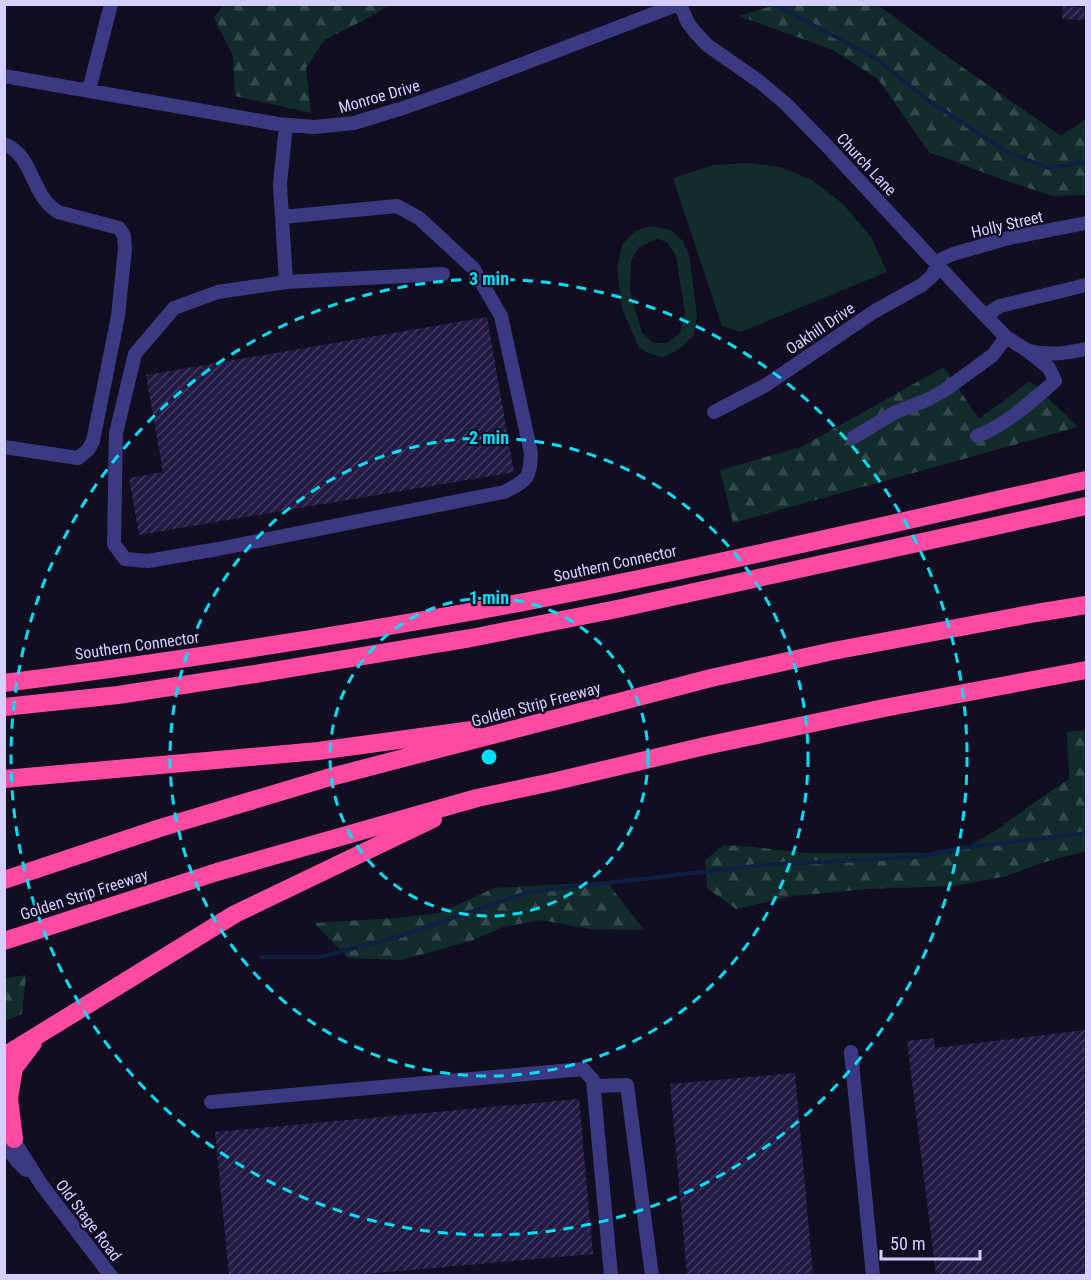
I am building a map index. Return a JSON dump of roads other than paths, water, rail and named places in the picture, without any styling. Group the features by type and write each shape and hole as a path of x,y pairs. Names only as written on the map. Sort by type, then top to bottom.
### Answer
{"highway":[{"name":"Southern Connector","path":"4,683 302,641 525,602 674,572 1086,480"},
{"path":"4,707 107,696 255,675 471,638 617,609 1086,506"},
{"name":"Golden Strip Freeway","path":"4,880 160,828 327,778 711,678 833,651 1086,605"},
{"name":"Golden Strip Freeway","path":"4,941 217,872 477,798 884,708 1086,670"},
{"path":"4,779 318,751 552,719"},
{"path":"4,1056 235,914 477,798"},
{"path":"8,1136 9,1098 14,1068 39,1035"}],"street":[{"path":"89,90 111,4"},
{"name":"Monroe Drive","path":"4,76 286,125 336,126 403,108 460,88 679,4"},
{"name":"Church Lane","path":"679,4 688,22 707,45 760,82 786,104 973,303 1006,336 1049,368 1055,381 1032,401 988,432 977,436"},
{"path":"286,125 280,184 286,282"},
{"path":"4,144 12,147 23,158 44,201 58,212 119,228 124,236 125,249 118,316 93,441 88,450 78,458 4,447"},
{"path":"282,217 397,206 419,218 473,268 501,316 531,453 530,470 524,482 504,492 218,549 148,561 125,559 114,544 116,434 135,354 174,308 218,292 286,282 443,273"},
{"name":"Holly Street","path":"938,264 942,259 953,254 1009,238 1086,223"},
{"name":"Oakhill Drive","path":"714,412 766,385 875,311 922,285 932,276 938,264"},
{"path":"986,315 1000,306 1086,285"},
{"path":"854,437 896,412 945,390 993,355 1006,336"},
{"path":"1028,351 1055,354 1086,349"},
{"path":"851,1052 873,1275"},
{"path":"211,1102 583,1069 593,1080 594,1086 611,1275"},
{"path":"594,1086 627,1085 652,1275"},
{"name":"Old Stage Road","path":"8,1136 41,1184 111,1275"}],"waterway":[{"path":"774,4 875,58 926,99 1009,153 1048,168 1086,162"},
{"path":"261,957 320,957 397,937 529,892 763,865 918,857 961,848 1086,833"}]}
